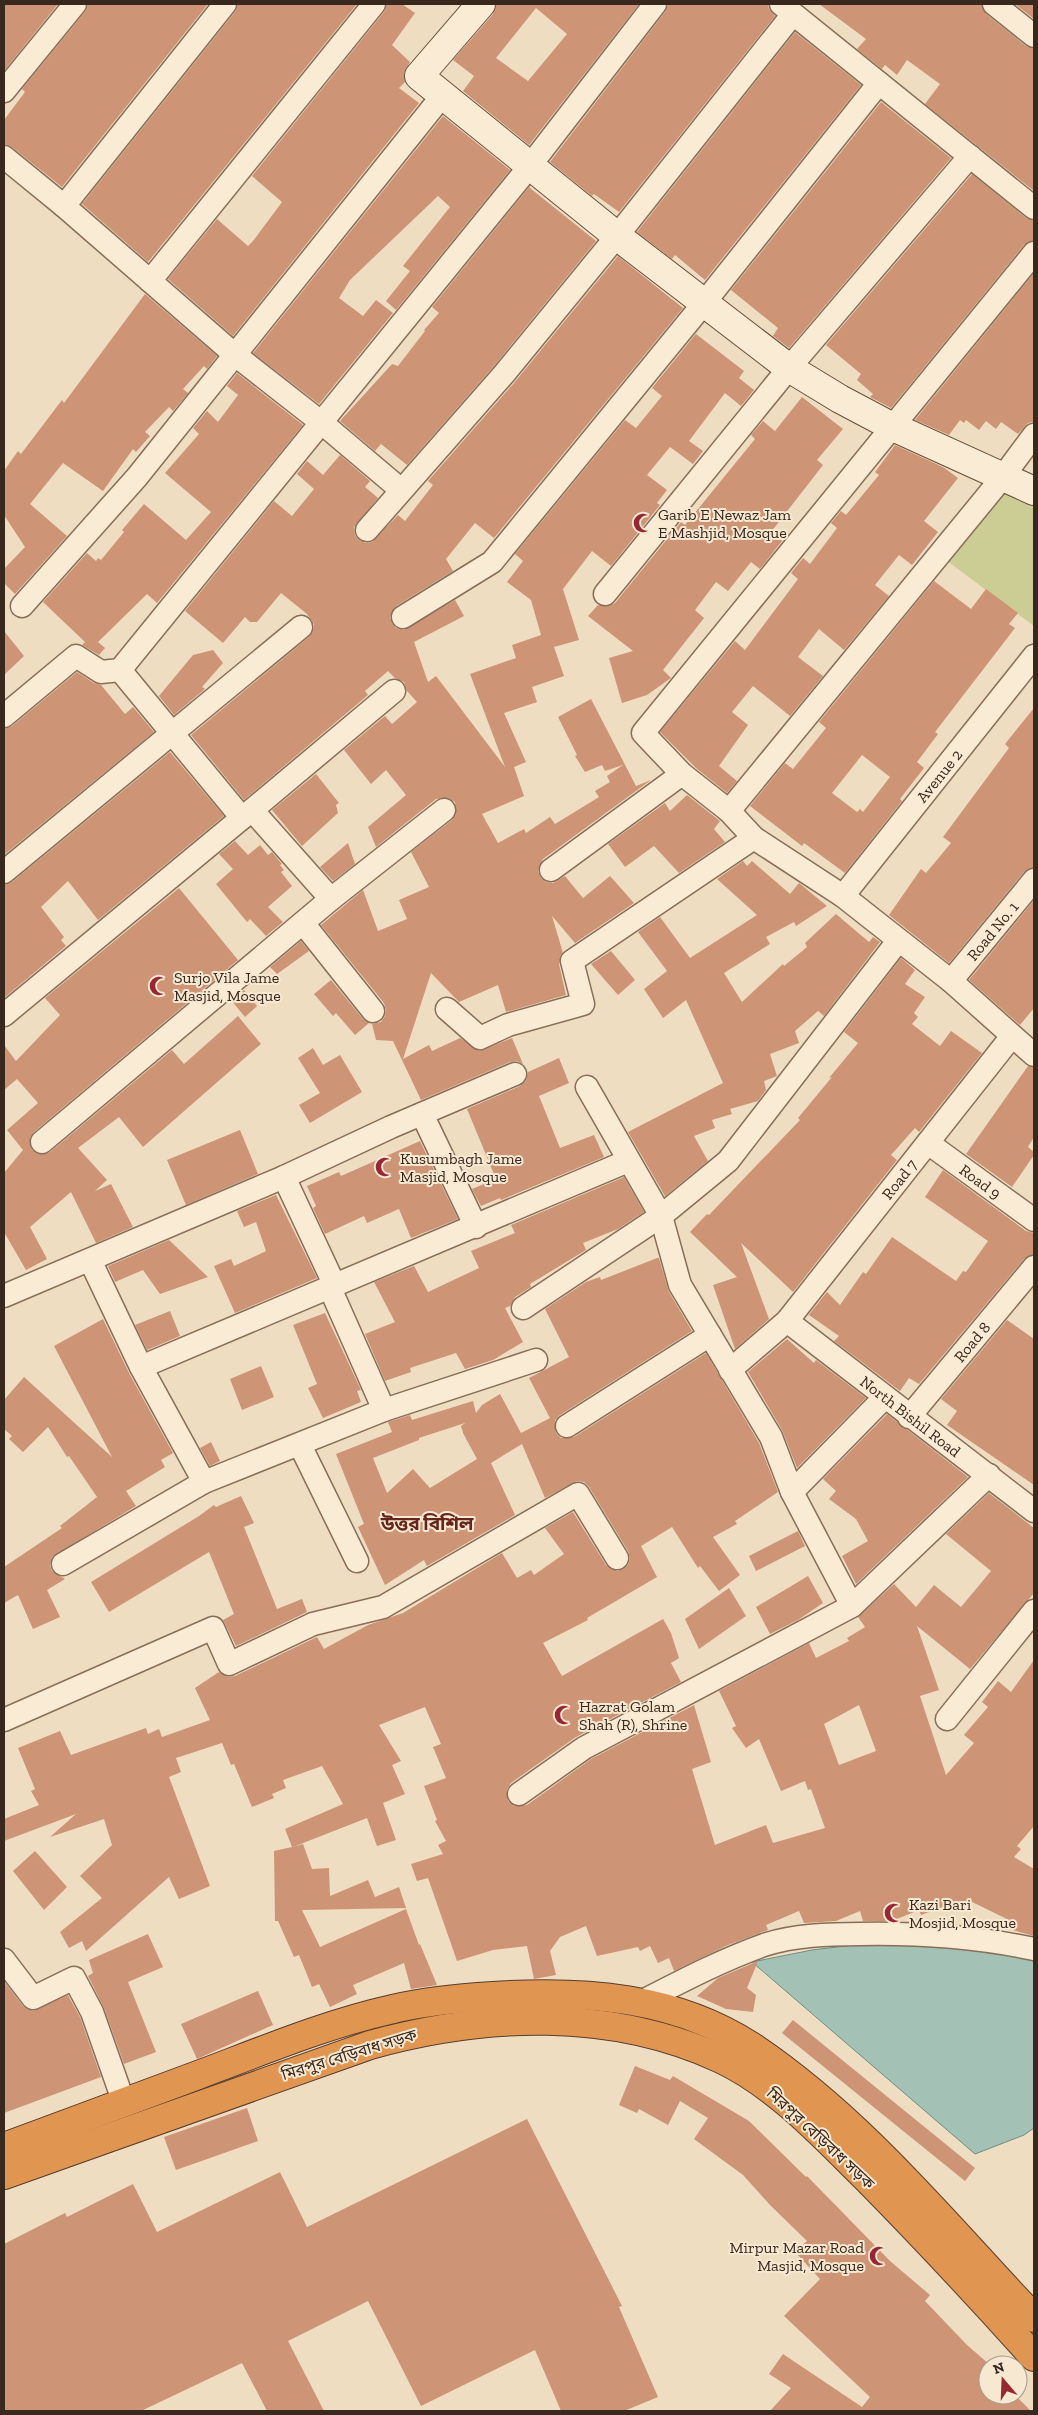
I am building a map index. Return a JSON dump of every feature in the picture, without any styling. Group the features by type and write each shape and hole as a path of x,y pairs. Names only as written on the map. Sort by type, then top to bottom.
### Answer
{"highway":[{"name":"মিরপুর বেড়িবাধ সড়ক","path":"4,2148 298,2038 394,2009 468,1998 544,1992 596,1995 643,2001 682,2013 745,2058 803,2084 859,2134 1034,2318"},
{"name":"মিরপুর বেড়িবাধ সড়ক","path":"4,2175 143,2123 370,2044 430,2029 522,2021 593,2022 662,2036 721,2059 745,2058"},
{"name":"মিরপুর বেড়িবাধ সড়ক","path":"745,2058 769,2088 822,2135 952,2266 1034,2357"}],"street":[{"path":"4,91 75,4"},
{"path":"64,206 225,4"},
{"path":"150,281 374,4"},
{"path":"481,4 419,76 617,236 789,368 840,399 891,426 1034,491"},
{"path":"4,716 76,656 100,672 120,670 529,166 654,4"},
{"path":"994,4 1034,36"},
{"path":"367,530 400,490 504,374 617,236 787,9 1034,208"},
{"path":"403,617 492,562 704,303 878,82"},
{"path":"22,606 137,476 442,96"},
{"path":"604,594 789,368 970,156"},
{"path":"4,157 64,206 234,354 322,423 400,490"},
{"path":"1034,253 891,426 643,733 682,774 729,811 754,838 843,896 951,981 1034,1055"},
{"path":"729,811 1002,478 1034,435"},
{"path":"4,872 301,627"},
{"name":"Avenue 2","path":"843,896 1034,656"},
{"path":"120,670 172,733 247,814 332,899"},
{"path":"4,1015 394,691"},
{"path":"551,870 682,774"},
{"path":"42,1142 332,899 444,810"},
{"path":"447,1009 480,1038 508,1024 583,1004 572,961 754,838"},
{"name":"Road No. 1","path":"951,981 1034,880"},
{"path":"303,923 373,1011"},
{"path":"523,1308 661,1216 728,1161 898,940"},
{"name":"Road 7","path":"730,1370 787,1321 1012,1036"},
{"path":"4,1296 284,1177 515,1074"},
{"path":"587,1087 661,1216 680,1285 771,1437 792,1492 852,1606"},
{"path":"422,1114 476,1227"},
{"name":"Road 9","path":"928,1143 1034,1220"},
{"path":"141,1367 476,1227 628,1161"},
{"path":"284,1177 333,1287 384,1410"},
{"path":"90,1260 141,1367 204,1482"},
{"name":"Road 8","path":"909,1417 1034,1267"},
{"name":"North Bishil Road","path":"787,1321 909,1417 1032,1504"},
{"path":"567,1426 710,1335"},
{"path":"63,1564 204,1482 384,1410 536,1360"},
{"path":"792,1492 885,1397"},
{"path":"300,1445 357,1561"},
{"path":"519,1794 584,1748 852,1606 989,1475"},
{"path":"4,1720 213,1628 229,1664 313,1624 383,1606 578,1494 617,1558"},
{"path":"947,1719 1034,1612"},
{"path":"643,2001 692,1976 765,1945 820,1934 908,1933 998,1941 1034,1949"},
{"path":"4,1960 33,1998 74,1978 92,2012 124,2103"}],"green space":[{"path":"1005,487 1034,499 1034,626 946,560"}],"shaded area":[{"path":"878,1942 953,1944 1034,1955 1034,2128 1024,2135 975,2154 752,1962 812,1950"}],"building":[{"path":"4,4 58,4 4,71"},
{"path":"88,4 208,4 62,187 12,147 4,144 4,120 25,92 22,89 85,12"},
{"path":"238,4 357,4 148,262 82,204 235,12"},
{"path":"387,4 402,4 415,13 392,45 410,62 404,73 405,82 399,88 419,103 233,336 168,279 217,219 248,246 253,241 282,202 252,176 384,12"},
{"path":"496,4 639,4 529,145 463,91 474,76 453,60 493,14","holes":["536,8 567,34 528,81 496,58"]},
{"path":"668,4 768,4 769,9 775,16 619,212 594,194 592,196 550,162 665,12"},
{"path":"819,4 981,4 986,14 1026,46 1034,49 1034,191 925,104 940,84 907,60 897,75 885,65 882,69 857,49 866,39"},
{"path":"1015,4 1034,4 1034,19"},
{"path":"795,32 861,85 705,280 675,255 672,259 637,232"},
{"path":"881,102 951,158 789,348 773,336 778,328 731,290"},
{"path":"443,116 510,170 396,310 386,301 410,271 403,266 450,207 438,196 350,280 339,298 363,316 376,300 393,313 319,404 253,353"},
{"path":"972,174 1026,218 1034,221 1034,240 1024,245 891,408 870,397 873,394 857,380 861,374 826,345"},
{"path":"530,186 530,188 596,241 494,366 407,465 381,444 375,451 340,421 392,364 398,366 439,313 432,307"},
{"path":"618,256 683,308 494,538 475,523 446,559 453,571 396,606 390,617 396,628 404,630 455,600 464,616 414,642 428,682 436,676 505,767 470,674 516,658 512,645 541,635 531,600 507,582 523,561 515,554 625,420 636,428 662,396 652,388 703,325 696,334 744,371 739,378 754,390 741,406 725,393 689,441 703,451 693,464 670,447 647,475 667,490 657,503 660,505 611,566 592,551 563,589 579,640 554,647 564,676 532,687 537,702 504,713 526,762 514,767 524,796 482,814 498,843 524,829 526,833 550,817 555,824 599,797 595,791 610,782 607,776 623,765 605,771 602,765 585,772 575,756 577,755 558,717 591,699 636,786 651,780 543,859 538,871 541,878 546,882 553,883 565,876 583,898 610,876 634,903 575,943 552,916 563,953 559,964 566,995 506,1012 498,985 459,1002 431,973 403,1059 429,1045 432,1051 460,1038 479,1051 512,1038 523,1064 517,1061 510,1062 421,1100 393,1041 376,1040 372,1024 381,1022 385,1016 384,1003 321,925 363,890 378,931 407,919 399,900 429,887 411,852 452,820 456,814 455,802 448,798 436,799 376,847 368,827 406,795 386,770 371,784 344,750 385,716 392,724 417,702 407,691 404,682 395,678 388,671 365,691 368,695 244,800 191,735 309,637 313,631 314,624 307,614 281,593 257,622 250,622 245,617 223,643 185,611 274,501 292,516 314,489 297,474 307,461 323,475 340,455 370,481 365,487 378,498 354,527 355,535 359,540 365,543 372,542 398,515 405,521 433,485 428,481 514,383"},
{"path":"1034,273 1034,422 1028,423 1018,434 1001,422 996,429 986,421 979,430 966,420 964,423 960,420 949,435 915,420"},
{"path":"145,294 217,356 207,369 204,366 183,389 188,393 173,411 169,407 145,432 150,436 136,452 133,449 103,491 63,463 30,504 67,536 15,594 4,583 4,569 25,547 4,515 4,471 18,451 21,454 62,400 64,403"},
{"path":"237,373 303,425 157,603 147,594 98,642 105,648 99,655 82,645 85,642 43,602 87,553 96,561 98,558 101,560 124,532 122,530 144,504 186,540 211,512 165,473 199,434 193,428 207,411 218,422 238,395 227,386"},
{"path":"802,397 843,429 817,460 823,465 771,532 782,541 760,569 751,562 728,591 716,582 695,610 704,618 663,670 671,678 647,695 622,703 609,658 633,651 588,616 598,605 609,606 615,603 681,522 685,525 755,439 751,435 763,421 775,431"},
{"path":"895,445 943,467 958,478 924,521 938,532 912,565 899,555 875,585 889,596 844,650 819,629 798,657 823,676 790,716 753,686 732,712 748,725 719,766 737,781 727,793 696,768 660,732 735,641 745,650 798,579 791,573 803,558 810,564 837,528 831,523 841,511 846,515 879,475 875,472"},
{"path":"934,581 971,609 986,589 1018,613 1009,624 1015,628 935,732 938,734 917,762 924,768 900,799 902,801 845,873 804,843 802,846 750,806 785,763 793,769 826,728 819,722","holes":["862,755 890,777 863,812 860,809 857,812 832,793"]},
{"path":"4,631 24,656 4,675"},
{"path":"213,650 223,663 202,687 205,689 174,715 159,696 193,655"},
{"path":"77,672 94,683 101,685 125,714 133,707 154,732 4,855 4,729 12,726"},
{"path":"1034,708 1034,867 1024,872 949,963 889,915 921,869 926,873 951,843 943,837 1009,748 1005,744"},
{"path":"170,752 224,816 98,920 68,881 41,907 64,937 61,940 66,946 4,998 4,885 12,882"},
{"path":"316,774 339,803 336,805 338,813 302,846 272,810"},
{"path":"687,795 720,821 714,829 725,842 679,873 654,846 625,867 608,844 665,803 670,811"},
{"path":"235,841 248,855 260,845 268,855 272,852 282,864 280,865 284,870 281,872 292,886 268,907 283,922 266,936 250,919 247,922 216,884 233,869 219,854"},
{"path":"348,843 355,864 333,881 320,867"},
{"path":"743,861 747,866 752,861 790,894 799,883 827,906 796,926 794,922 766,937 770,944 724,973 742,1002 783,964 784,966 807,947 805,943 836,914 869,942 873,937 880,942 824,1016 818,1011 795,1031 799,1043 770,1054 777,1076 764,1081 766,1090 758,1101 730,1109 732,1114 712,1120 715,1128 694,1136 708,1161 665,1196 628,1132 723,1083 686,1000 663,1018 644,989 667,971 638,932 660,917 690,958 757,915 717,879"},
{"path":"179,888 238,960 34,1132 30,1138 32,1150 38,1154 50,1152 172,1050 184,1064 238,1016 261,1044 143,1147 119,1117 78,1148 107,1180 95,1191 111,1184 133,1227 96,1243 71,1192 30,1227 47,1259 26,1270 4,1232 4,1173 23,1150 7,1130 38,1103 17,1079 4,1090 4,1045 16,1061 60,1015 45,998"},
{"path":"1034,900 1034,1008 1020,1025 969,980"},
{"path":"301,941 309,951 277,974 270,967"},
{"path":"611,951 635,980 618,995 591,964"},
{"path":"901,958 915,970 905,984 925,997 914,1013 918,1017 912,1024 940,1046 951,1031 982,1053 919,1132 915,1128 891,1155 897,1160 793,1292 741,1243 769,1319 735,1349 713,1285 737,1277 690,1232 707,1214 709,1215 800,1120 798,1118 858,1043 844,1032"},
{"path":"331,980 363,1019 369,1023 355,1035 336,1013 333,1016 314,994"},
{"path":"244,990 257,1006 245,1017 231,1000"},
{"path":"313,1048 323,1065 340,1055 362,1092 310,1123 299,1105 320,1093 298,1058"},
{"path":"559,1058 569,1083 539,1096 560,1148 594,1135 604,1157 501,1200 500,1198 481,1206 472,1189 496,1179 467,1109 520,1086 526,1081 528,1072"},
{"path":"1028,1066 1034,1068 1034,1137 1028,1147 1034,1152 1034,1155 1012,1187 966,1154"},
{"path":"240,1130 258,1174 186,1205 167,1160"},
{"path":"420,1141 458,1219 411,1238 399,1209 367,1223 364,1216 325,1234 313,1208 316,1206 307,1186 339,1172 341,1176"},
{"path":"943,1170 1026,1231 1034,1233 1034,1254 1024,1259 919,1384 909,1378 900,1391 834,1341 839,1336 809,1315 807,1317 827,1292 840,1305 863,1272 866,1274 892,1237 956,1281 963,1271 966,1272 988,1241 925,1197"},
{"path":"624,1177 644,1212 618,1229 583,1243 586,1250 530,1284 531,1287 515,1297 510,1306 505,1308 523,1342 493,1360 465,1369 456,1353 410,1368 411,1372 385,1381 365,1334 395,1322 374,1282 414,1266 428,1292 479,1268 471,1251 515,1233 511,1225"},
{"path":"276,1195 317,1278 235,1313 214,1266 231,1259 234,1266 266,1251 256,1222 244,1227 237,1211"},
{"path":"169,1240 208,1277 160,1294 143,1270 115,1282 108,1266"},
{"path":"659,1258 669,1292 692,1331 560,1415 555,1420 556,1433 561,1438 574,1437 706,1353 759,1443 778,1492 735,1521 737,1524 713,1537 740,1575 719,1591 700,1566 698,1568 672,1527 641,1546 657,1577 587,1618 588,1620 543,1643 562,1676 663,1619 671,1633 679,1658 671,1663 681,1682 576,1737 511,1783 507,1789 508,1801 514,1806 527,1805 591,1759 694,1705 711,1762 692,1769 715,1845 766,1825 773,1843 825,1828 811,1789 808,1790 805,1781 781,1791 759,1739 746,1748 732,1728 736,1726 719,1691 809,1643 816,1658 849,1641 847,1638 865,1627 858,1617 894,1584 916,1607 934,1585 961,1607 991,1571 946,1534 989,1493 1034,1528 1034,1593 970,1669 917,1626 939,1690 920,1696 946,1775 974,1743 964,1735 988,1707 982,1702 998,1681 1011,1692 1034,1660 1034,1826 1017,1846 1021,1849 1014,1857 1034,1869 1034,1936 1009,1929 1013,1922 968,1900 954,1905 953,1903 921,1915 919,1910 892,1921 863,1921 860,1911 836,1921 804,1923 799,1911 766,1925 768,1930 728,1945 674,1971 669,1958 658,1963 650,1946 640,1951 638,1947 597,1956 586,1926 560,1937 550,1951 556,1975 534,1979 527,1946 493,1950 457,1961 428,1878 417,1881 411,1864 443,1854 438,1845 446,1841 435,1821 437,1820 424,1786 446,1778 433,1747 441,1744 425,1707 379,1725 401,1761 392,1765 405,1794 383,1803 396,1840 377,1846 367,1818 293,1847 303,1844 312,1869 329,1868 330,1896 368,1880 375,1897 399,1887 406,1908 302,1910 320,1947 406,1909 419,1945 437,1985 411,1989 404,1963 353,1985 357,1994 330,2007 319,1984 312,1987 299,1955 294,1957 278,1921 275,1921 274,1851 292,1847 285,1829 343,1804 322,1766 283,1780 286,1788 272,1794 274,1798 252,1807 234,1764 231,1765 222,1743 176,1758 181,1772 169,1777 210,1886 179,1899 169,1877 86,1951 82,1941 69,1948 60,1932 102,1898 80,1876 112,1845 104,1819 50,1837 76,1814 4,1841 4,1819 39,1805 31,1791 35,1789 18,1748 60,1731 71,1755 146,1728 148,1734 159,1729 162,1737 210,1720 195,1688 219,1672 227,1677 235,1676 317,1637 324,1649 368,1625 403,1613 502,1553 517,1578 531,1570 534,1575 564,1554 545,1528 573,1512 606,1565 617,1571 628,1565 630,1558 628,1551 589,1487 584,1482 577,1481 545,1498 522,1444 491,1463 515,1515 427,1566 424,1560 385,1585 358,1527 364,1524 336,1454 392,1432 388,1422 410,1415 412,1420 473,1401 476,1413 482,1405 500,1394 521,1433 550,1418 529,1378 569,1357 545,1309 586,1282 600,1277 601,1280","holes":["465,1423 461,1426 463,1433 477,1459 430,1488 413,1469 387,1493 373,1458 419,1440 419,1438","859,1705 876,1751 839,1765 824,1724"]},
{"path":"170,1311 180,1336 147,1350 135,1325"},
{"path":"325,1313 361,1390 357,1391 361,1402 323,1418 308,1388 317,1384 293,1325"},
{"path":"103,1319 129,1373 173,1453 161,1460 165,1467 126,1491 136,1506 52,1557 50,1565 52,1571 65,1579 47,1590 60,1617 33,1629 18,1595 4,1603 4,1567 62,1528 60,1526 97,1497 69,1456 67,1457 48,1427 23,1452 9,1439 12,1436 4,1429 4,1400 24,1377 112,1457 54,1346"},
{"path":"1007,1320 1034,1339 1034,1485 947,1425 957,1411 941,1399"},
{"path":"787,1339 814,1363 816,1360 866,1398 797,1468 782,1430 748,1372"},
{"path":"261,1366 274,1397 242,1410 230,1379"},
{"path":"887,1414 968,1477 856,1584 842,1556 868,1541 856,1519 829,1499 836,1491 823,1479"},
{"path":"211,1442 220,1461 210,1466 200,1448"},
{"path":"241,1496 254,1523 244,1527 277,1609 302,1599 307,1612 236,1646 223,1620 234,1614 209,1552 109,1612 91,1582 214,1505 216,1507"},
{"path":"798,1531 805,1546 756,1571 749,1556"},
{"path":"808,1576 823,1603 798,1620 770,1634 756,1607"},
{"path":"729,1588 746,1616 699,1649 685,1619"},
{"path":"35,1851 67,1887 44,1910 13,1871"},
{"path":"148,1934 163,1967 128,1982 156,2052 124,2064 104,2008 88,1976 93,1973 89,1960"},
{"path":"758,1961 747,1988 756,1995 753,2012 726,2009 697,1996 718,1978"},
{"path":"4,1981 23,2006 33,2011 68,1995 80,2017 101,2077 4,2113"},
{"path":"258,1991 273,2025 197,2059 181,2024"},
{"path":"793,2020 975,2168 965,2181 782,2033"},
{"path":"635,2066 670,2080 673,2076 749,2121 807,2176 890,2261 930,2295 925,2301 978,2355 978,2405 1025,2405 1031,2411 770,2411 791,2388 769,2374 783,2354 862,2407 870,2397 784,2316 820,2279 795,2252 807,2241 770,2205 743,2175 694,2139 708,2118 680,2101 668,2125 639,2109 637,2113 619,2105"},
{"path":"247,2108 258,2141 176,2170 164,2137"},
{"path":"527,2119 622,2306 619,2307 658,2397 624,2411 561,2411 535,2350 421,2406 368,2301 288,2341 324,2411 267,2411 242,2363 141,2411 4,2411 4,2244 65,2213 67,2217 133,2184 157,2232 280,2172 307,2227"}],"place":[{"name":"Garib E Newaz Jam E Mashjid, Mosque","path":"643,523"},
{"name":"Surjo Vila Jame Masjid, Mosque","path":"159,986"},
{"name":"Kusumbagh Jame Masjid, Mosque","path":"385,1167"},
{"name":"Hazrat Golam Shah (R), Shrine","path":"564,1715"},
{"name":"Kazi Bari Mosjid, Mosque","path":"894,1913"},
{"name":"Mirpur Mazar Road Masjid, Mosque","path":"879,2256"}],"district":[{"name":"উত্তর বিশিল","path":"427,1523"}]}
